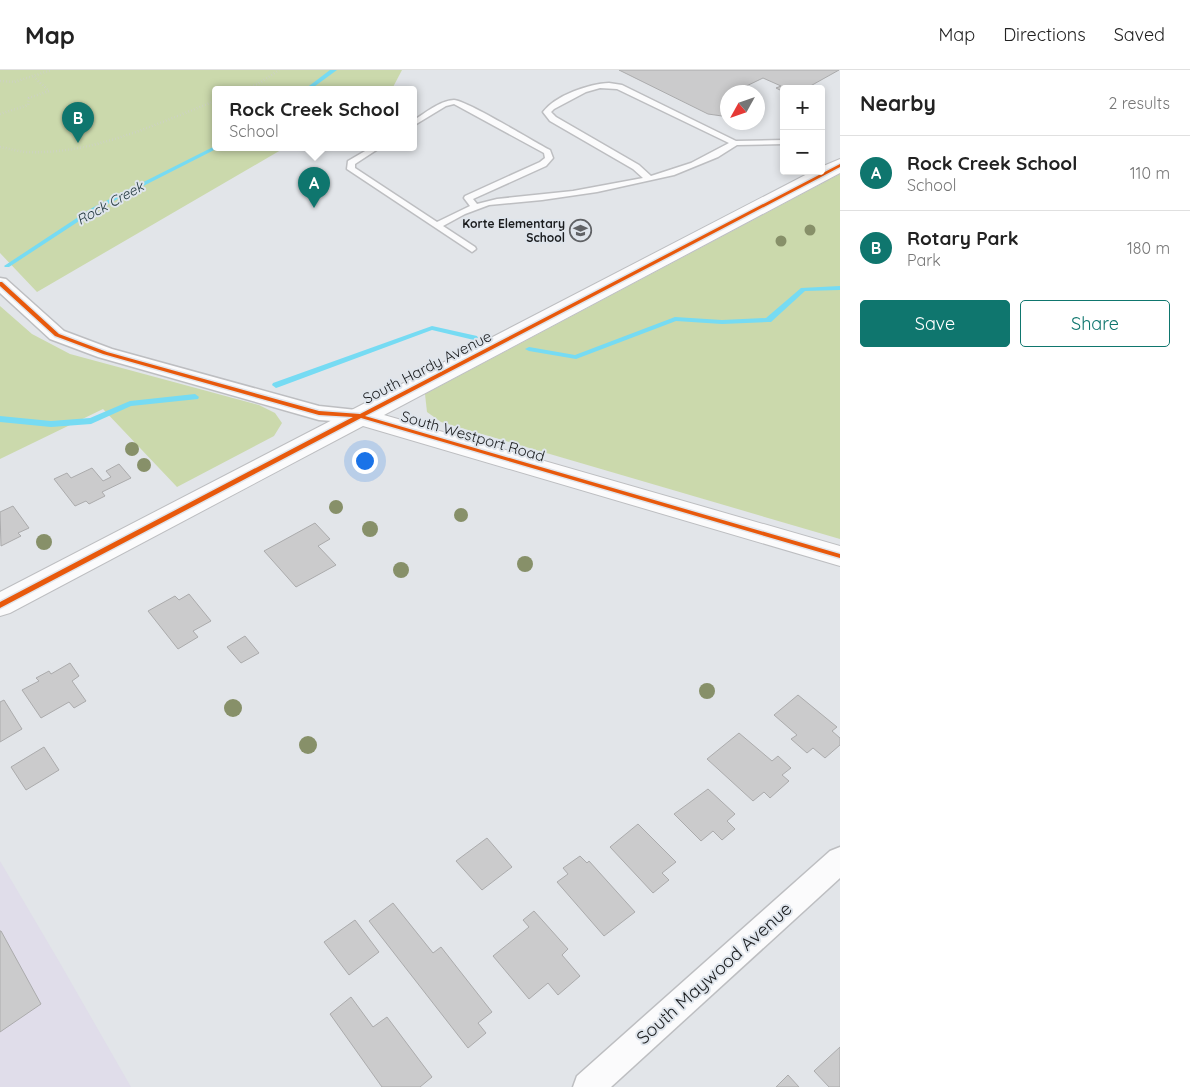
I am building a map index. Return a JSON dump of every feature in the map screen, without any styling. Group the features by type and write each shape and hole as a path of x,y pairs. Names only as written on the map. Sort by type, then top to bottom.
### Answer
{"street":[{"name":"South Hardy Avenue","path":"0,605 840,165"},
{"name":"South Westport Road","path":"0,283 57,334 105,353 319,413 359,416 840,556"},
{"name":"South Maywood Avenue","path":"588,1087 840,860"}],"lane":[{"path":"648,178 636,167 553,119 548,112 551,107 595,85 608,85 619,87 735,143 780,142"},
{"path":"417,121 444,104 455,102 467,106 547,152 549,158 543,164 468,198 475,207"},
{"path":"437,226 475,207 490,203 549,197 599,189 684,169 710,159 735,143"},
{"path":"370,151 351,163 351,169 472,249"}],"path":[{"path":"0,81 14,82 52,70"},
{"path":"253,86 279,70"},
{"path":"0,114 28,105 29,98 48,91 34,77"},
{"path":"0,147 8,150 36,152 65,150 127,134 212,102"}],"shaded area":[{"path":"0,861 60,963 131,1087 0,1087"}],"green space":[{"path":"0,70 402,70 394,86 212,86 212,151 279,151 37,292 0,253"},
{"path":"840,174 840,539 441,422 427,412 425,394"},
{"path":"0,306 32,334 70,354 259,405 275,413 282,423 274,436 177,487 103,409 0,459"}],"building":[{"path":"619,70 839,70 812,85 780,86 763,78 748,85 720,85 720,116 708,114"},
{"path":"119,464 131,478 102,492 105,496 89,504 86,501 75,506 54,479 67,473 71,478 92,468 103,481 111,477 106,471"},
{"path":"13,506 29,528 18,533 21,536 1,546 0,512"},
{"path":"315,523 330,539 318,546 336,565 296,587 264,551"},
{"path":"189,594 211,621 193,631 198,637 178,649 148,611 175,596 179,600"},
{"path":"245,636 259,653 241,663 227,647"},
{"path":"70,663 79,676 72,681 86,701 74,708 69,702 41,718 22,690 39,681 36,678 49,671 51,674"},
{"path":"798,695 837,727 832,731 840,738 840,745 825,758 813,748 807,753 791,739 797,735 774,715"},
{"path":"4,700 22,729 0,742 0,702"},
{"path":"739,733 772,761 778,756 791,768 782,775 789,781 770,798 764,792 753,801 707,759"},
{"path":"44,747 59,770 26,790 11,767"},
{"path":"708,789 735,814 727,821 735,829 722,840 713,831 701,841 674,814"},
{"path":"638,824 676,862 662,873 669,880 653,893 610,847"},
{"path":"487,838 512,867 482,890 456,861"},
{"path":"580,856 587,863 589,861 635,912 604,936 557,882 568,874 563,868"},
{"path":"393,903 433,953 441,947 492,1012 478,1023 486,1033 468,1048 369,921"},
{"path":"534,911 568,949 562,955 580,976 558,995 548,983 529,999 493,956 529,927 523,920"},
{"path":"355,920 379,952 349,975 324,942"},
{"path":"0,931 41,1004 0,1032"},
{"path":"351,997 373,1027 387,1017 432,1077 420,1087 382,1087 330,1014"},
{"path":"840,1047 840,1087 829,1087 814,1071"},
{"path":"788,1075 799,1087 776,1087"}],"waterway":[{"name":"Rock Creek","path":"312,86 334,70"},
{"name":"Rock Creek","path":"7,266 94,209 212,150"},
{"path":"529,349 576,357 675,319 722,322 768,320 803,289 840,288"},
{"path":"276,385 432,328 474,338"},
{"path":"0,419 51,424 91,421 130,404 195,397"}],"cycle path":[{"path":"0,605 840,165"},
{"path":"0,283 57,335 105,353 319,413 359,416 840,556"}],"place":[{"name":"Rotary Park","path":"78,143"},
{"name":"Rock Creek School","path":"314,208"},
{"name":"Korte Elementary School","path":"581,230"}]}
